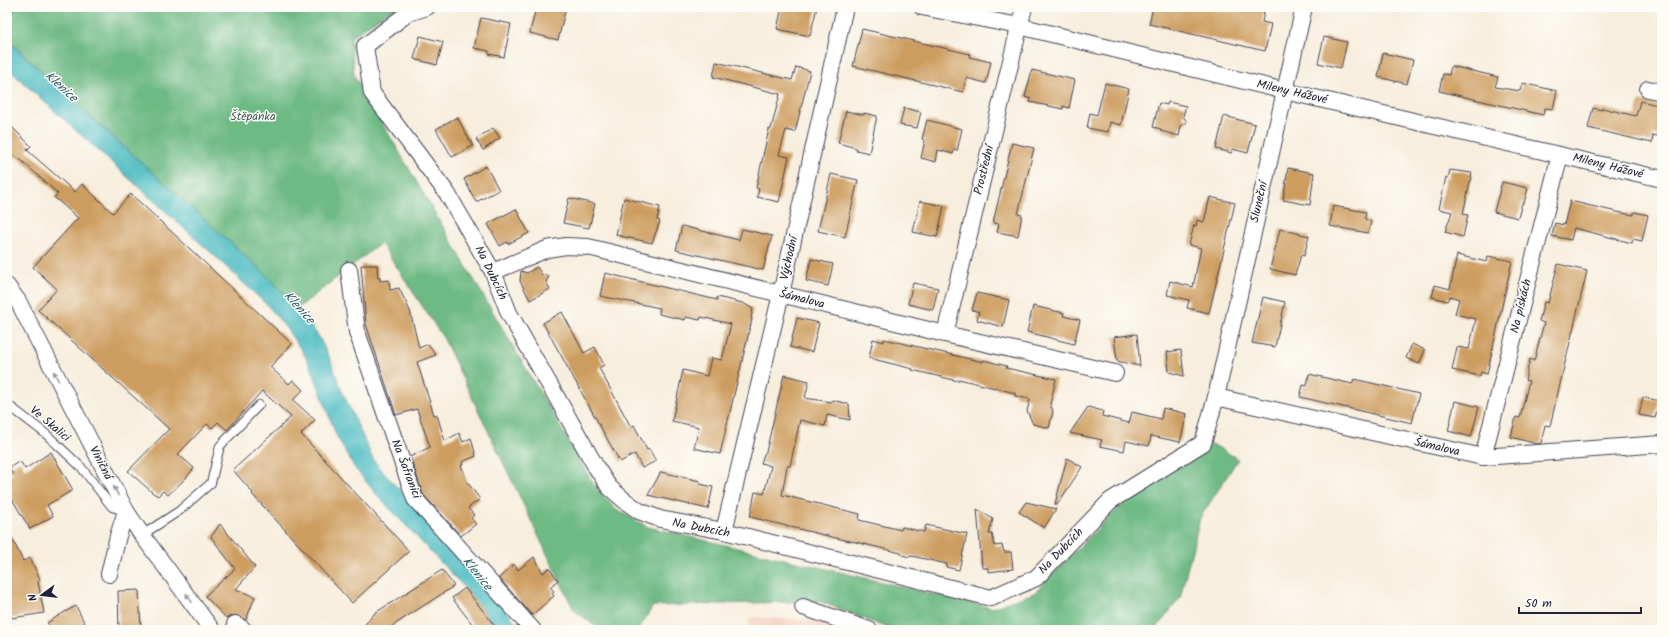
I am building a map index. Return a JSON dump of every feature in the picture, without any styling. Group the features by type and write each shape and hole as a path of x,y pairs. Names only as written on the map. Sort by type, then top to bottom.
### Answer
{"street":[{"name":"Na Dubcích","path":"427,7 408,13 365,46 372,93 446,193 493,272 510,313 596,467 609,487 639,511 660,520 724,531 991,598 1036,578 1110,500 1203,443 1216,396"},
{"name":"Východní","path":"724,531 780,294 845,7"},
{"name":"Mileny Hážové","path":"922,7 1019,26 1284,91 1560,154 1662,179"},
{"name":"Prostřední","path":"945,334 1024,7"},
{"name":"Sluneční","path":"1216,396 1304,7"},
{"name":"Na pískách","path":"1483,457 1560,154"},
{"name":"Šámalova","path":"493,272 547,249 566,246 588,247 945,334 1115,373"},
{"name":"Na Šafranici","path":"349,270 357,332 415,499 533,630"},
{"name":"Viničná","path":"7,286 18,301 126,511 212,630"},
{"name":"Šámalova","path":"1216,396 1483,457 1662,444"},
{"path":"110,574 118,536 126,511"},
{"path":"803,607 869,630"}],"lane":[{"path":"7,10 10,7"},
{"name":"Ve Skalici","path":"7,404 46,434 82,467 112,507 126,511"},
{"path":"142,534 179,512 211,483 220,446 259,405"}],"shaded area":[{"path":"749,617 822,621 847,630 749,630"}],"green space":[{"name":"Štěpánka","path":"7,7 398,7 390,10 351,37 354,75 593,483 615,509 648,527 992,608 1034,593 1117,509 1212,444 1238,459 1200,518 1180,598 1155,630 893,630 819,601 653,606 638,630 601,630 574,610 444,339 381,243 298,308 263,272 84,111 7,39"}],"water":[{"path":"7,40 263,272 298,308 319,337 330,359 342,391 373,459 380,469 445,538 522,630 498,630 465,588 377,495 354,467 336,435 313,372 304,354 268,306 7,68"}],"building":[{"path":"536,7 566,7 558,40 530,33"},
{"path":"782,7 817,7 810,36 777,29"},
{"path":"1153,7 1265,7 1262,22 1271,24 1265,51 1149,24"},
{"path":"481,18 511,24 504,57 489,54 489,51 474,48"},
{"path":"862,29 970,54 969,57 991,62 986,83 966,78 963,92 853,66"},
{"path":"420,36 443,42 437,65 414,59"},
{"path":"1324,37 1347,42 1341,68 1318,63"},
{"path":"1383,53 1413,60 1407,84 1378,77"},
{"path":"716,62 792,80 796,67 810,71 795,132 786,130 779,155 789,157 779,202 757,197 759,189 756,188 769,129 771,129 780,94 713,77"},
{"path":"1451,66 1498,77 1495,87 1520,91 1522,83 1557,91 1553,109 1545,108 1543,115 1439,91 1443,74 1449,75"},
{"path":"1032,70 1075,80 1069,108 1063,106 1063,109 1030,102 1031,99 1025,97"},
{"path":"1105,83 1129,89 1121,125 1110,122 1108,132 1087,128 1090,113 1097,115"},
{"path":"1640,101 1662,106 1662,137 1653,135 1652,143 1588,128 1593,108 1602,110 1602,108 1636,116"},
{"path":"1168,102 1186,106 1183,116 1187,122 1181,126 1179,136 1153,127 1159,103 1167,105"},
{"path":"904,108 921,112 917,128 900,125"},
{"path":"846,111 877,116 869,153 838,143"},
{"path":"1224,116 1255,124 1248,153 1232,149 1232,153 1216,149"},
{"path":"457,117 473,146 452,157 436,129"},
{"path":"927,120 962,129 957,151 954,150 953,154 938,150 936,162 921,158 925,140 922,139"},
{"path":"7,122 31,146 27,150 75,192 82,184 113,213 131,194 292,344 270,367 289,384 293,380 303,390 293,400 315,420 301,434 409,551 352,603 252,494 253,493 233,470 291,417 262,391 227,430 218,422 212,428 207,424 178,454 194,468 168,495 163,491 158,496 153,493 128,471 169,429 38,310 57,289 33,267 78,218 54,197 58,194 21,160 7,152"},
{"path":"493,128 500,138 483,150 476,139"},
{"path":"1012,143 1034,148 1018,214 1022,215 1018,236 997,232 999,224 993,223"},
{"path":"486,166 499,190 476,202 464,179"},
{"path":"1288,168 1314,173 1310,205 1283,200"},
{"path":"1450,170 1472,173 1463,214 1468,215 1463,237 1445,232 1452,212 1439,209 1446,177 1448,178"},
{"path":"831,174 858,180 845,237 818,231"},
{"path":"1502,182 1528,188 1518,218 1494,212"},
{"path":"1210,197 1235,203 1209,313 1187,308 1189,300 1167,295 1170,281 1193,287 1201,248 1189,245 1194,225 1196,226 1197,220 1204,222"},
{"path":"569,198 595,204 589,228 563,223"},
{"path":"624,198 660,207 657,220 660,221 652,243 616,235"},
{"path":"920,201 944,206 937,237 913,232"},
{"path":"1570,201 1617,212 1634,215 1634,212 1648,215 1642,241 1633,239 1632,243 1574,228 1571,240 1552,236 1555,223 1564,225"},
{"path":"1333,206 1366,212 1365,219 1371,222 1368,233 1330,226"},
{"path":"516,209 529,233 508,244 507,242 500,246 488,224"},
{"path":"682,226 739,240 742,229 772,236 763,270 676,250"},
{"path":"1280,229 1309,236 1304,256 1301,255 1295,275 1270,269"},
{"path":"1457,255 1487,262 1488,256 1512,261 1487,374 1481,372 1480,376 1452,370 1457,347 1469,349 1476,319 1455,314 1459,299 1450,296 1447,301 1432,297 1435,285 1450,289"},
{"path":"811,259 833,264 828,286 806,281"},
{"path":"1558,264 1587,271 1550,426 1545,425 1541,443 1537,444 1511,437 1516,417 1520,418 1529,381 1525,380 1530,359 1534,361 1544,323 1539,321 1544,302 1548,303"},
{"path":"361,265 377,265 378,278 380,277 380,281 389,280 390,290 399,288 410,311 419,348 428,344 436,355 417,362 434,415 437,415 445,441 459,433 463,442 471,438 476,456 462,462 463,465 461,465 467,482 480,499 468,508 474,515 471,518 476,524 461,536 423,494 410,457 430,447 417,409 396,415 366,324"},
{"path":"537,267 542,275 549,276 546,282 550,289 530,300 520,281 521,271 527,273"},
{"path":"605,273 717,300 717,297 743,303 753,309 752,319 720,454 694,448 699,427 672,421 683,370 707,376 711,358 722,360 731,324 701,317 700,320 686,317 685,320 659,314 660,308 600,296"},
{"path":"913,283 938,288 933,310 908,304"},
{"path":"977,293 1009,300 1003,327 977,320 979,312 972,310"},
{"path":"1263,297 1285,302 1275,347 1252,343"},
{"path":"1033,306 1064,313 1063,316 1080,320 1074,344 1027,332"},
{"path":"562,312 584,353 595,347 604,365 599,368 631,427 634,425 647,450 649,449 656,461 642,468 635,454 620,462 543,323"},
{"path":"797,318 819,323 812,352 790,347"},
{"path":"1137,334 1140,366 1117,361 1114,337"},
{"path":"873,339 884,342 884,339 983,362 983,360 1007,366 1006,368 1056,379 1050,404 1053,411 1049,428 1033,424 1027,411 1030,399 1015,396 1015,393 959,379 958,381 912,370 913,369 869,358"},
{"path":"1412,344 1425,350 1419,364 1406,358"},
{"path":"1181,350 1184,376 1169,372 1167,352"},
{"path":"1309,374 1352,384 1354,379 1419,394 1412,423 1300,397 1303,385 1307,386"},
{"path":"784,375 809,381 805,398 831,402 832,400 849,404 850,420 827,415 825,426 800,420 790,466 787,466 782,495 860,514 859,520 901,530 902,527 924,532 926,525 967,534 959,570 946,567 947,564 912,556 909,557 902,555 901,553 750,517 755,492 764,494 771,466 761,463 766,452"},
{"path":"1643,397 1659,401 1655,418 1639,415"},
{"path":"1455,401 1479,407 1471,437 1448,431"},
{"path":"1088,407 1103,411 1102,416 1129,423 1132,412 1161,419 1163,408 1187,414 1180,442 1151,436 1149,446 1126,441 1124,451 1100,446 1102,440 1070,433"},
{"path":"51,452 73,490 47,505 53,516 30,529 7,491 7,478 13,474 9,468 20,461 25,469"},
{"path":"1067,458 1082,467 1057,505 1055,504"},
{"path":"661,472 700,481 700,484 713,487 708,509 648,495"},
{"path":"1026,502 1056,509 1044,528 1019,512"},
{"path":"977,509 993,519 989,534 992,534 995,546 1002,545 1004,552 1011,552 1013,569 988,572 988,568 982,568"},
{"path":"220,524 255,567 236,589 255,597 246,620 236,615 226,618 205,596 235,569 211,537"},
{"path":"7,528 23,561 30,558 40,579 38,582 44,613 12,618 7,601"},
{"path":"534,557 543,573 549,568 558,580 550,587 554,591 552,593 554,596 532,615 499,578 514,564 518,570"},
{"path":"442,570 454,586 386,630 360,630 375,613"},
{"path":"465,588 498,630 477,630 452,598"},
{"path":"139,590 141,630 119,630 118,591"},
{"path":"76,606 88,630 55,630 47,623 63,613"}],"water label":[{"name":"Klenice","path":"61,87"},
{"name":"Klenice","path":"299,308"},
{"name":"Klenice","path":"477,574"}]}
